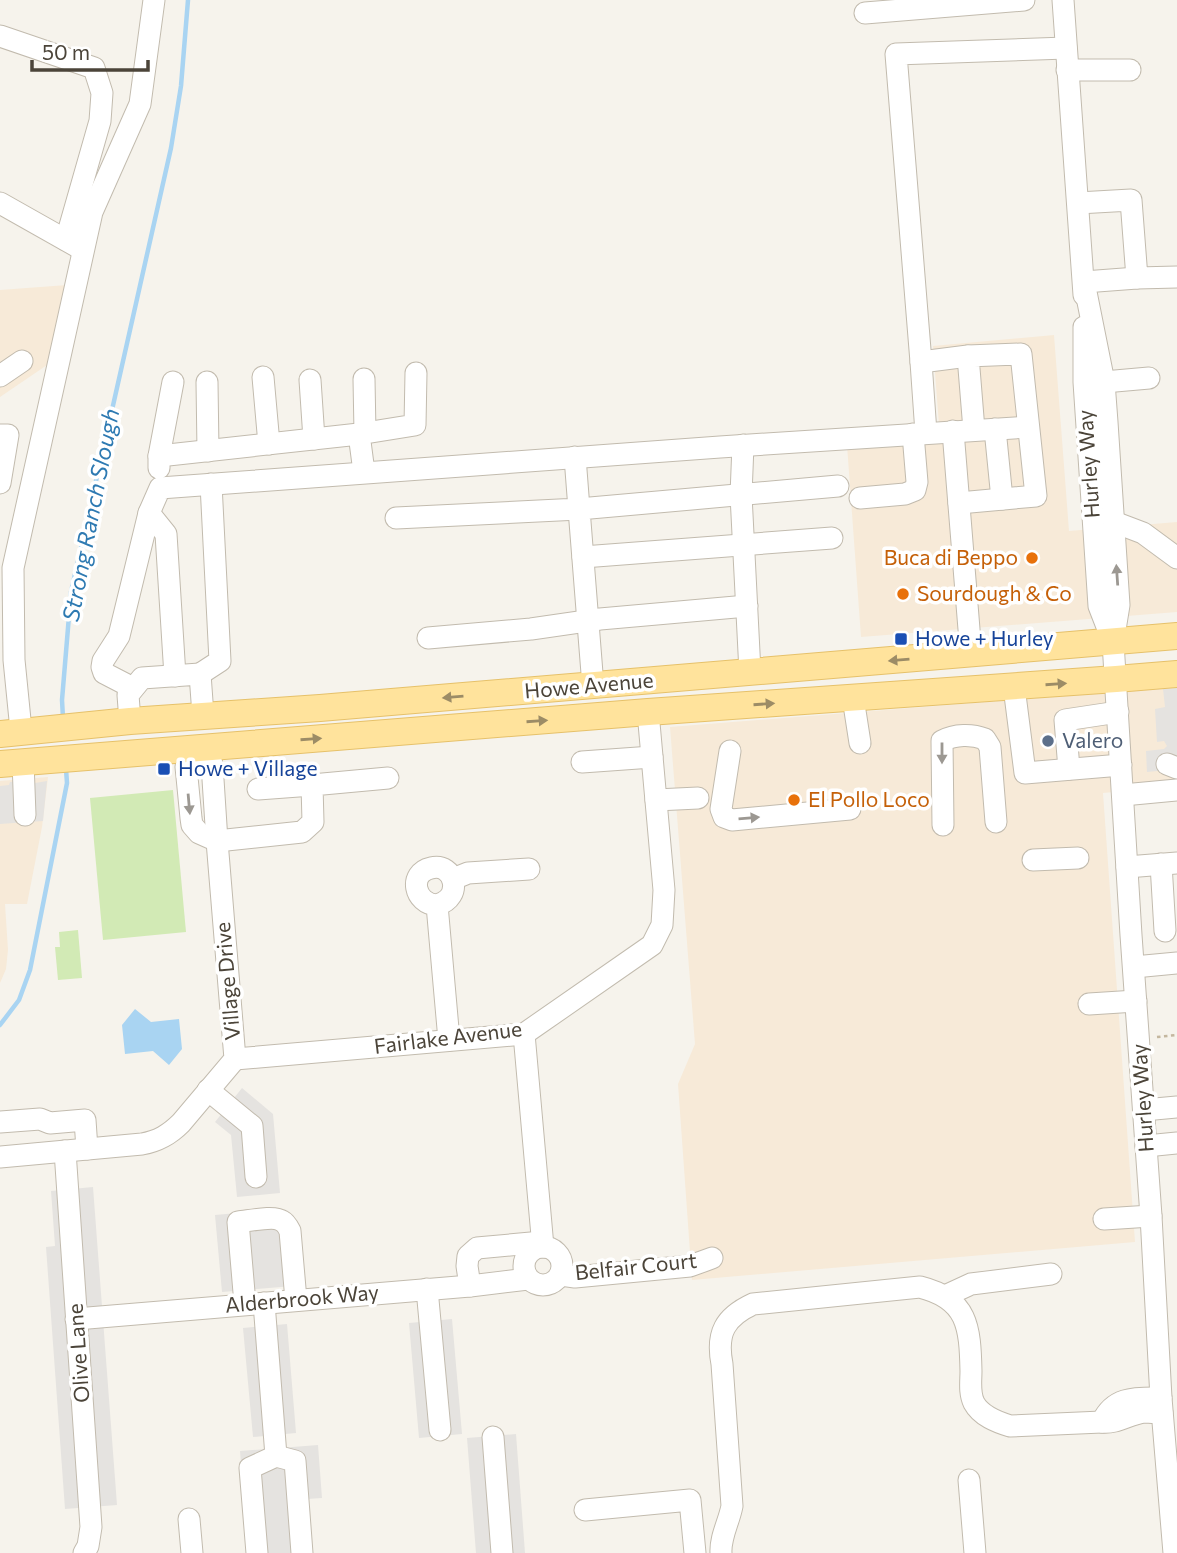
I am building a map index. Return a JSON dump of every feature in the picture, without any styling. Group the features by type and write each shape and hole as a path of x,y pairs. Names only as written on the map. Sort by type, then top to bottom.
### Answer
{"main road":[{"name":"Howe Avenue","path":"10,732 1177,636"},
{"path":"648,712 665,695 740,683 750,672"},
{"name":"Howe Avenue","path":"11,763 88,756 197,753 648,712 1177,674"},
{"path":"197,753 201,733 264,726 289,710"},
{"path":"88,756 109,738 183,732 200,722 203,715"}],"street":[{"path":"74,245 141,104 154,0"},
{"path":"865,13 1024,0"},
{"name":"Hurley Way","path":"1063,0 1084,282 1084,382 1099,606 1113,642"},
{"path":"0,36 94,68 102,93 100,121 13,568 14,660 9,690 10,732"},
{"path":"860,498 905,494 915,490 917,482 921,362 896,54 1066,47"},
{"path":"1067,70 1130,70"},
{"path":"1078,203 1131,200 1137,278"},
{"path":"0,203 74,245"},
{"path":"1084,282 1177,277"},
{"name":"Hurley Way","path":"1084,282 1104,382 1114,522 1119,605 1113,642 1146,1146 1167,1330 1162,1405 1171,1457 1174,1553"},
{"path":"921,362 968,356 1021,354 1036,496 959,503"},
{"path":"968,356 974,430 959,503 971,654"},
{"path":"0,376 22,361"},
{"path":"159,456 415,425 416,373"},
{"path":"263,377 269,444"},
{"path":"1104,382 1149,378"},
{"path":"364,379 362,433 365,472"},
{"path":"310,380 314,439"},
{"path":"133,688 104,673 102,667 106,654 119,636 149,513 160,488 159,456 173,382"},
{"path":"207,382 208,451"},
{"path":"160,488 1028,427"},
{"path":"974,430 1002,499"},
{"path":"0,435 8,435 0,483"},
{"path":"743,445 741,495 750,672"},
{"path":"575,457 593,685"},
{"path":"130,721 128,695 142,678 200,674 220,661 211,484"},
{"path":"396,518 579,509 838,486"},
{"path":"149,513 166,534 175,676"},
{"path":"1114,522 1143,533 1177,558"},
{"path":"583,557 832,538"},
{"path":"428,638 747,606"},
{"path":"200,674 203,715"},
{"path":"1014,687 1025,772 1121,765"},
{"path":"853,698 860,743"},
{"name":"Fairlake Avenue","path":"234,1059 524,1034 652,945 662,925 664,900 648,712"},
{"path":"1069,769 1065,720 1118,712"},
{"path":"943,825 942,741 950,736 977,736 985,739 990,747 990,822"},
{"path":"730,751 721,809 724,817 732,820 850,809"},
{"name":"Village Drive","path":"2,1157 142,1144 164,1137 181,1124 234,1059 212,764 197,753"},
{"path":"582,762 652,757"},
{"path":"11,763 25,815"},
{"path":"258,789 388,778"},
{"path":"217,841 302,832 313,822 312,785"},
{"path":"1123,795 1177,790"},
{"path":"656,800 698,798"},
{"path":"1033,860 1078,858"},
{"path":"1127,867 1169,863 1171,931 1131,935"},
{"path":"436,867 445,870 453,879 454,890 443,904 437,905 428,904 420,898 416,888 418,878 426,869 436,867"},
{"path":"453,879 468,873 529,869"},
{"path":"437,905 449,1040"},
{"path":"1134,967 1177,963"},
{"path":"1089,1004 1136,1001"},
{"path":"524,1034 543,1244"},
{"path":"208,1090 252,1126 256,1178"},
{"path":"1144,1111 1177,1107"},
{"path":"2,1157 1,1122 40,1119 50,1123 85,1120 87,1149"},
{"path":"40,1119 42,1153"},
{"path":"1146,1146 1177,1143"},
{"name":"Olive Lane","path":"65,1151 91,1527 84,1553"},
{"path":"1104,1219 1152,1216"},
{"path":"276,1457 254,1303 238,1222 274,1218 286,1223 290,1231 296,1300"},
{"path":"528,1279 524,1261 531,1251 543,1244"},
{"path":"470,1286 468,1256 477,1248 543,1244 559,1256 561,1275"},
{"name":"Belfair Court","path":"561,1275 575,1277 690,1266 712,1258"},
{"path":"945,1296 971,1284 1051,1274"},
{"name":"Alderbrook Way","path":"76,1319 528,1279 546,1286 561,1275"},
{"path":"721,1553 720,1546 732,1506 719,1349 723,1329 732,1317 739,1310 753,1304 920,1287 936,1291 957,1307 963,1317 968,1332 971,1395 975,1405 982,1413 1010,1426 1102,1422 1108,1410 1118,1403 1135,1399 1162,1405"},
{"path":"427,1289 440,1430"},
{"path":"493,1437 502,1553"},
{"path":"257,1553 250,1468 276,1457 295,1461 302,1553"},
{"path":"969,1480 975,1553"},
{"path":"585,1510 690,1500 695,1553"},
{"path":"189,1519 192,1553"}],"path":[{"path":"1157,1037 1177,1035"}],"shaded area":[{"path":"67,285 47,365 0,397 0,290"},
{"path":"1054,335 1069,531 1177,522 1177,612 861,637 847,445 940,438 933,346"},
{"path":"1177,687 1177,786 1103,793 1135,1242 692,1280 678,1084 695,1044 670,727"},
{"path":"1177,688 1177,777 1167,770 1147,772 1146,751 1164,749 1167,746 1164,741 1157,742 1155,709 1165,707 1163,689"},
{"path":"48,777 42,827 27,904 5,904 8,950 6,969 0,983 0,781"},
{"path":"34,780 35,783 47,781 43,821 0,824 0,786 9,785 10,782"},
{"path":"242,1088 273,1114 280,1193 237,1197 231,1135 215,1122"},
{"path":"93,1187 117,1505 65,1509 46,1247 55,1246 51,1191"},
{"path":"279,1209 293,1215 300,1227 305,1285 222,1292 215,1215"},
{"path":"452,1319 462,1434 419,1438 409,1323"},
{"path":"287,1324 296,1433 253,1437 243,1328"},
{"path":"516,1434 525,1553 476,1553 467,1438"},
{"path":"318,1445 322,1498 307,1499 311,1553 248,1553 240,1451"}],"green space":[{"path":"173,790 186,932 103,940 90,798"},
{"path":"78,930 82,978 58,980 55,947 60,947 59,932"}],"water":[{"path":"135,1009 151,1022 179,1019 182,1049 169,1065 153,1051 125,1054 122,1025"}],"waterway":[{"name":"Strong Ranch Slough","path":"63,718 62,700 71,592 171,148 181,86 188,0"},
{"name":"Strong Ranch Slough","path":"0,1025 19,1000 30,970 67,783 66,769"}],"place":[{"name":"Buca di Beppo","path":"1032,558"},
{"name":"Sourdough & Co","path":"903,594"},
{"name":"Howe + Hurley","path":"901,639"},
{"name":"Valero","path":"1048,741"},
{"name":"Howe + Village","path":"164,769"},
{"name":"El Pollo Loco","path":"794,800"}]}
